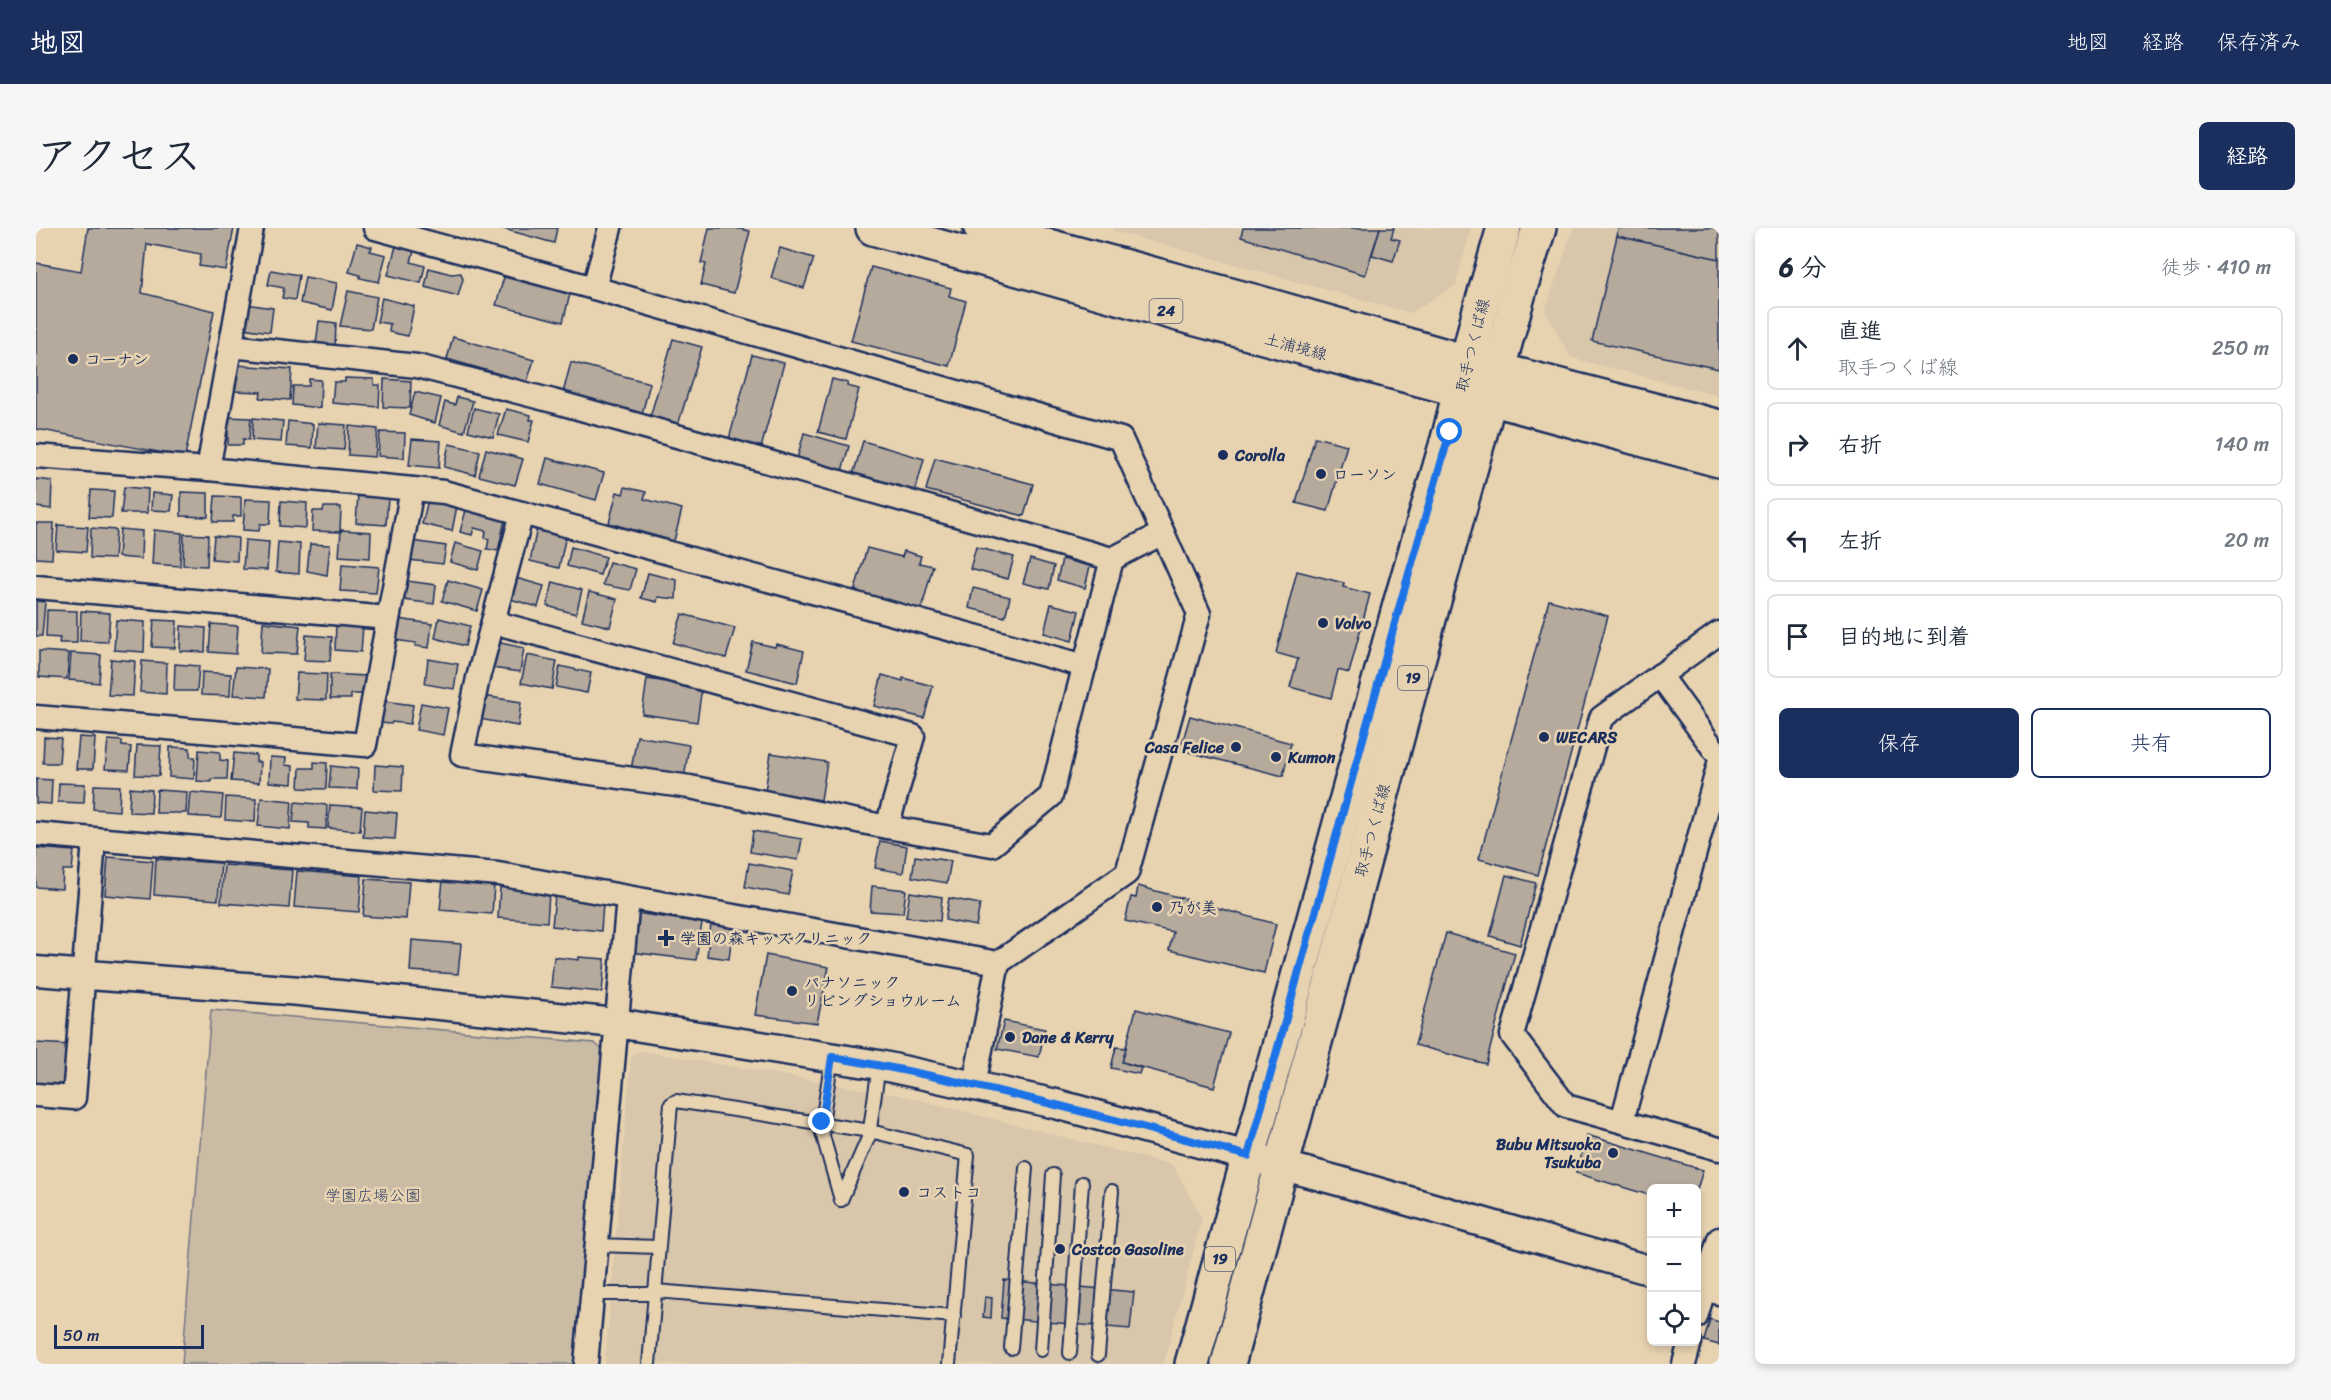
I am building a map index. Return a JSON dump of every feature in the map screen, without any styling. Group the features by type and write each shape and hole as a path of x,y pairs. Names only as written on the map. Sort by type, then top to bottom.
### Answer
{"main road":[{"name":"土浦境線","path":"873,228 1182,315 1479,380 1719,427"},
{"name":"土浦境線","path":"981,228 1249,300 1719,460"},
{"name":"取手つくば線","path":"1228,1364 1281,1165 1479,380 1478,317 1504,228"},
{"name":"取手つくば線","path":"1192,1364 1248,1156 1479,380 1539,228"}],"street":[{"path":"208,469 252,228"},
{"path":"375,228 594,288 1121,439 1199,614 1127,873 998,963 974,1085"},
{"path":"594,288 610,228"},
{"path":"231,346 417,366 1112,559 1162,533"},
{"path":"36,456 208,469 444,492 1085,666"},
{"path":"36,717 365,745 412,489"},
{"path":"522,513 478,678 462,755 690,787 887,827 992,845 1051,796 1112,559"},
{"path":"36,587 388,618"},
{"path":"492,622 913,736 887,827"},
{"path":"1719,633 1601,718 1512,1035 1566,1106 1719,1149"},
{"path":"1660,675 1719,756"},
{"path":"1622,1121 1719,764"},
{"path":"36,834 498,874 998,963"},
{"path":"36,1095 74,1098 94,840"},
{"path":"586,1364 628,898"},
{"path":"36,970 311,992 616,1023 879,1065 1056,1104 1281,1165 1647,1270"},
{"path":"1701,1303 1719,1239"},
{"path":"1684,1364 1689,1346"}],"lane":[{"path":"832,1057 821,1129 841,1200 870,1131 879,1065"},
{"path":"649,1364 671,1104 676,1101 822,1122 870,1131 968,1155 949,1364"},
{"path":"1011,1348 1026,1168"},
{"path":"1041,1350 1053,1175"},
{"path":"1070,1353 1082,1183"},
{"path":"1098,1355 1112,1191"},
{"path":"596,1245 658,1247"},
{"path":"592,1294 648,1294 656,1291 954,1316"}],"shaded area":[{"path":"1114,228 1471,228 1456,285 1410,313 1113,231"},
{"path":"1573,228 1719,228 1719,396 1571,358 1545,311"},
{"name":"コストコ","path":"643,1051 904,1096 1173,1165 1202,1218 1164,1364 605,1364 631,1057"}],"green space":[{"name":"学園広場公園","path":"211,1010 594,1043 603,1050 576,1364 182,1364"}],"building":[{"path":"88,228 234,228 226,270 199,266 201,254 147,244 142,293 214,311 185,457 36,429 36,263 81,271"},
{"path":"500,228 557,228 554,243"},
{"path":"709,228 735,228 750,231 734,293 701,285 706,264 701,263"},
{"path":"1243,228 1380,228 1365,275 1241,237"},
{"path":"1380,228 1394,228 1391,238 1400,240 1393,261 1372,255"},
{"path":"1618,228 1719,228 1719,259 1617,236"},
{"path":"1617,236 1719,259 1719,369 1592,341"},
{"path":"357,243 372,247 370,251 386,255 379,282 360,278 360,275 349,272"},
{"path":"396,246 414,251 411,262 425,266 421,283 388,275"},
{"path":"780,248 814,258 804,288 771,278"},
{"path":"871,267 951,288 949,296 966,301 949,366 851,341"},
{"path":"429,268 451,274 461,273 463,279 458,296 425,287"},
{"path":"271,270 299,275 295,300 282,298 284,288 268,285"},
{"path":"305,277 337,283 332,310 300,303"},
{"path":"504,277 570,294 563,322 496,305"},
{"path":"348,291 377,297 371,329 340,326"},
{"path":"382,298 414,306 408,336 389,332 390,324 377,322"},
{"path":"246,304 273,308 270,332 242,328"},
{"path":"319,321 336,323 335,347 316,344"},
{"path":"453,337 534,360 527,382 447,359"},
{"path":"673,339 702,347 678,425 650,417"},
{"path":"752,355 784,363 761,448 729,439"},
{"path":"571,362 650,383 642,414 563,393"},
{"path":"236,365 292,369 290,400 260,398 261,392 234,391"},
{"path":"345,378 374,379 374,385 380,385 379,407 332,403 334,382 345,382"},
{"path":"309,379 321,380 320,408 292,405 293,386 309,386"},
{"path":"384,379 411,381 410,408 383,407"},
{"path":"832,379 848,383 847,386 859,389 846,439 818,432"},
{"path":"415,392 441,398 435,423 409,415"},
{"path":"457,397 473,401 464,432 439,425 445,402 455,405"},
{"path":"474,408 499,414 493,437 468,431"},
{"path":"506,409 531,415 530,420 534,420 528,442 498,435"},
{"path":"226,417 251,418 249,440 243,439 243,445 228,445 228,433 225,433"},
{"path":"253,418 283,421 281,442 252,440"},
{"path":"288,421 313,424 312,448 286,446"},
{"path":"318,423 346,425 344,450 316,448"},
{"path":"349,426 378,429 375,457 348,455"},
{"path":"380,432 405,433 404,458 378,456"},
{"path":"804,433 849,446 842,471 797,459"},
{"name":"ローソン","path":"1315,437 1347,445 1328,511 1296,503"},
{"path":"412,439 441,441 439,468 409,465"},
{"path":"863,441 924,459 915,492 853,475"},
{"path":"449,444 480,451 475,475 444,467"},
{"path":"486,449 523,459 515,485 479,476"},
{"path":"547,458 604,473 596,500 540,484"},
{"path":"935,458 1033,484 1024,516 926,490"},
{"path":"36,479 52,481 51,509 36,507"},
{"path":"124,487 148,489 147,513 121,513"},
{"path":"625,487 646,492 644,499 682,509 674,541 609,523 617,492 623,494"},
{"path":"91,490 114,491 112,518 89,517"},
{"path":"181,492 208,493 208,517 181,516"},
{"path":"152,493 173,495 171,511 151,510"},
{"path":"358,495 388,497 386,525 356,523"},
{"path":"215,496 241,497 241,516 233,516 233,522 213,522"},
{"path":"245,499 271,500 270,524 260,524 259,531 243,530"},
{"path":"428,500 457,506 452,531 422,524"},
{"path":"281,501 307,503 306,528 280,526"},
{"path":"324,507 341,507 340,532 312,531 313,511 323,511"},
{"path":"466,510 505,520 498,551 487,549 489,539 485,538 486,531 474,528 472,535 460,532"},
{"path":"36,523 54,523 52,559 36,558"},
{"path":"58,525 88,527 86,552 56,550"},
{"path":"91,528 116,530 114,559 90,558"},
{"path":"537,528 566,535 559,568 530,561"},
{"path":"120,529 142,531 141,559 118,557"},
{"path":"154,530 182,533 180,566 152,564"},
{"path":"341,530 371,532 370,558 339,556"},
{"path":"184,534 208,535 207,566 183,565"},
{"path":"214,536 238,538 237,561 212,559"},
{"path":"245,540 269,542 267,570 243,569"},
{"path":"412,541 446,546 443,564 409,560"},
{"path":"278,542 300,544 299,574 276,572"},
{"path":"455,543 483,551 478,570 450,562"},
{"path":"310,544 330,545 327,575 307,571"},
{"path":"571,547 606,557 600,575 567,566"},
{"path":"976,547 1014,557 1008,579 970,569"},
{"path":"867,548 902,557 904,551 921,556 919,563 933,566 921,611 854,593"},
{"path":"1030,559 1054,566 1049,589 1023,583"},
{"path":"1062,559 1090,566 1085,588 1057,580"},
{"path":"609,562 636,569 630,590 603,585"},
{"path":"342,564 379,567 376,593 340,591"},
{"name":"Volvo","path":"1297,571 1344,583 1343,587 1370,594 1349,673 1338,670 1331,698 1290,687 1298,659 1276,653"},
{"path":"648,573 677,580 676,599 658,597 657,602 641,598"},
{"path":"516,578 544,586 538,607 510,599"},
{"path":"448,580 483,590 477,611 442,601"},
{"path":"407,581 436,585 434,604 404,600"},
{"path":"553,582 582,590 576,614 547,606"},
{"path":"973,588 1010,597 1005,617 969,608"},
{"path":"589,592 617,599 610,627 582,620"},
{"name":"WECARS","path":"1549,600 1608,616 1538,875 1479,859"},
{"path":"36,601 45,602 42,636 36,636"},
{"path":"1051,604 1079,611 1072,641 1044,633"},
{"path":"47,610 77,611 77,643 59,643 60,638 46,637"},
{"path":"81,611 110,613 108,642 80,641"},
{"path":"682,614 735,628 726,658 673,643"},
{"path":"439,618 470,626 465,646 435,638"},
{"path":"398,619 432,624 429,648 415,646 416,643 395,640"},
{"path":"116,620 145,622 144,652 114,650"},
{"path":"154,620 177,621 175,648 152,647"},
{"path":"263,622 300,626 297,654 261,653"},
{"path":"211,624 238,626 236,654 209,652"},
{"path":"336,624 363,626 361,652 335,650"},
{"path":"181,626 206,628 205,652 180,651"},
{"path":"306,635 332,637 330,661 304,660"},
{"path":"496,642 524,648 520,672 492,668"},
{"path":"753,642 775,647 776,644 804,651 797,683 746,670"},
{"path":"39,651 69,653 67,679 39,677"},
{"path":"71,653 101,655 99,683 69,680"},
{"path":"527,655 557,661 552,689 521,683"},
{"path":"111,659 135,661 133,696 108,695"},
{"path":"428,659 458,664 454,689 425,684"},
{"path":"142,661 167,663 166,694 140,692"},
{"path":"175,664 199,666 197,691 174,691"},
{"path":"560,666 591,673 587,693 556,687"},
{"path":"236,667 268,669 266,697 233,695"},
{"path":"202,672 231,674 230,696 201,695"},
{"path":"297,673 327,674 326,700 295,699"},
{"path":"330,674 365,676 364,694 351,694 351,699 330,699"},
{"path":"882,675 933,686 924,718 874,706"},
{"path":"647,679 702,687 697,722 642,714"},
{"path":"483,696 521,702 518,726 479,719"},
{"path":"384,701 413,705 410,724 381,723"},
{"path":"421,703 448,708 443,735 416,730"},
{"name":"Casa Felice","path":"1190,716 1291,743 1283,776 1180,750"},
{"path":"637,736 689,745 684,779 631,770"},
{"path":"44,737 61,738 59,763 43,763"},
{"path":"79,737 95,738 93,769 76,769"},
{"path":"108,740 122,741 122,746 131,747 129,770 105,769"},
{"path":"137,745 161,746 159,776 135,775"},
{"path":"170,747 190,748 190,757 195,757 194,779 169,777"},
{"path":"199,750 220,752 220,760 228,761 227,779 211,779 211,782 197,781"},
{"path":"234,753 256,755 256,762 260,762 259,783 231,781"},
{"path":"771,753 827,762 821,800 765,791"},
{"path":"270,757 286,758 285,765 293,766 292,784 269,782"},
{"path":"314,762 327,763 326,789 299,788 300,768 314,768"},
{"path":"375,765 403,767 402,791 374,790"},
{"path":"331,766 358,769 357,789 329,788"},
{"path":"36,779 52,780 51,804 36,803"},
{"path":"59,783 85,784 84,803 58,802"},
{"path":"94,785 120,786 119,811 93,809"},
{"path":"130,788 152,790 151,813 129,812"},
{"path":"157,790 187,792 186,813 156,813"},
{"path":"190,792 223,795 221,818 188,816"},
{"path":"226,797 256,799 255,822 225,820"},
{"path":"261,798 292,801 290,829 258,826"},
{"path":"295,802 327,805 326,829 309,828 309,823 293,822"},
{"path":"330,805 362,807 360,831 328,828"},
{"path":"365,810 397,813 395,839 363,837"},
{"path":"753,831 802,839 798,860 750,852"},
{"path":"880,841 907,846 903,873 875,868"},
{"path":"36,848 74,851 72,870 63,870 62,889 36,887"},
{"path":"915,856 951,861 947,883 912,877"},
{"path":"108,857 153,861 150,899 105,895"},
{"path":"156,859 221,863 218,900 154,895"},
{"path":"749,863 793,871 788,895 745,887"},
{"path":"224,865 292,870 289,908 221,903"},
{"path":"297,871 362,876 359,912 294,907"},
{"path":"1506,875 1536,883 1520,945 1490,936"},
{"path":"366,879 409,882 406,919 363,916"},
{"path":"443,880 494,885 492,914 440,910"},
{"path":"872,886 906,890 903,913 870,911"},
{"path":"1138,886 1276,924 1264,973 1169,950 1173,932 1125,921 1131,897 1136,898"},
{"path":"500,887 549,894 547,922 498,918"},
{"path":"910,892 942,897 940,921 906,917"},
{"path":"555,896 603,903 601,931 552,926"},
{"path":"949,898 980,904 976,926 945,920"},
{"name":"学園の森キッズクリニック","path":"636,913 702,923 696,960 630,952"},
{"path":"711,924 733,926 729,959 707,956"},
{"path":"1446,933 1515,953 1486,1064 1415,1045"},
{"path":"412,940 461,944 458,974 410,971"},
{"name":"パナソニック リビングショウルーム","path":"766,955 829,967 817,1023 755,1015"},
{"path":"554,957 579,960 579,957 605,959 602,992 551,987"},
{"path":"1136,1009 1229,1033 1214,1087 1122,1062"},
{"path":"1004,1021 1045,1029 1039,1057 997,1049"},
{"path":"36,1043 71,1045 69,1085 36,1083"},
{"path":"1116,1047 1126,1048 1122,1062 1141,1068 1139,1074 1111,1068"},
{"name":"Bubu Mitsuoka Tsukuba","path":"1587,1135 1703,1170 1699,1184 1647,1184 1647,1194 1576,1173"},
{"path":"1004,1280 1134,1292 1130,1329 1001,1318"},
{"path":"985,1297 992,1298 991,1318 983,1317"},
{"path":"1710,1319 1719,1322 1719,1345 1704,1341"}],"place":[{"name":"コーナン","path":"73,359"},
{"name":"Corolla","path":"1223,455"},
{"name":"ローソン","path":"1321,474"},
{"name":"Volvo","path":"1323,623"},
{"name":"WECARS","path":"1544,737"},
{"name":"Casa Felice","path":"1236,747"},
{"name":"Kumon","path":"1276,757"},
{"name":"乃が美","path":"1157,907"},
{"name":"学園の森キッズクリニック","path":"666,938"},
{"name":"パナソニック リビングショウルーム","path":"792,991"},
{"name":"Dane & Kerry","path":"1010,1037"},
{"name":"Bubu Mitsuoka Tsukuba","path":"1613,1153"},
{"name":"コストコ","path":"904,1192"},
{"name":"Costco Gasoline","path":"1060,1249"}],"route":[{"path":"822,1122 832,1057 879,1065 1056,1104 1248,1156 1450,432"}]}
